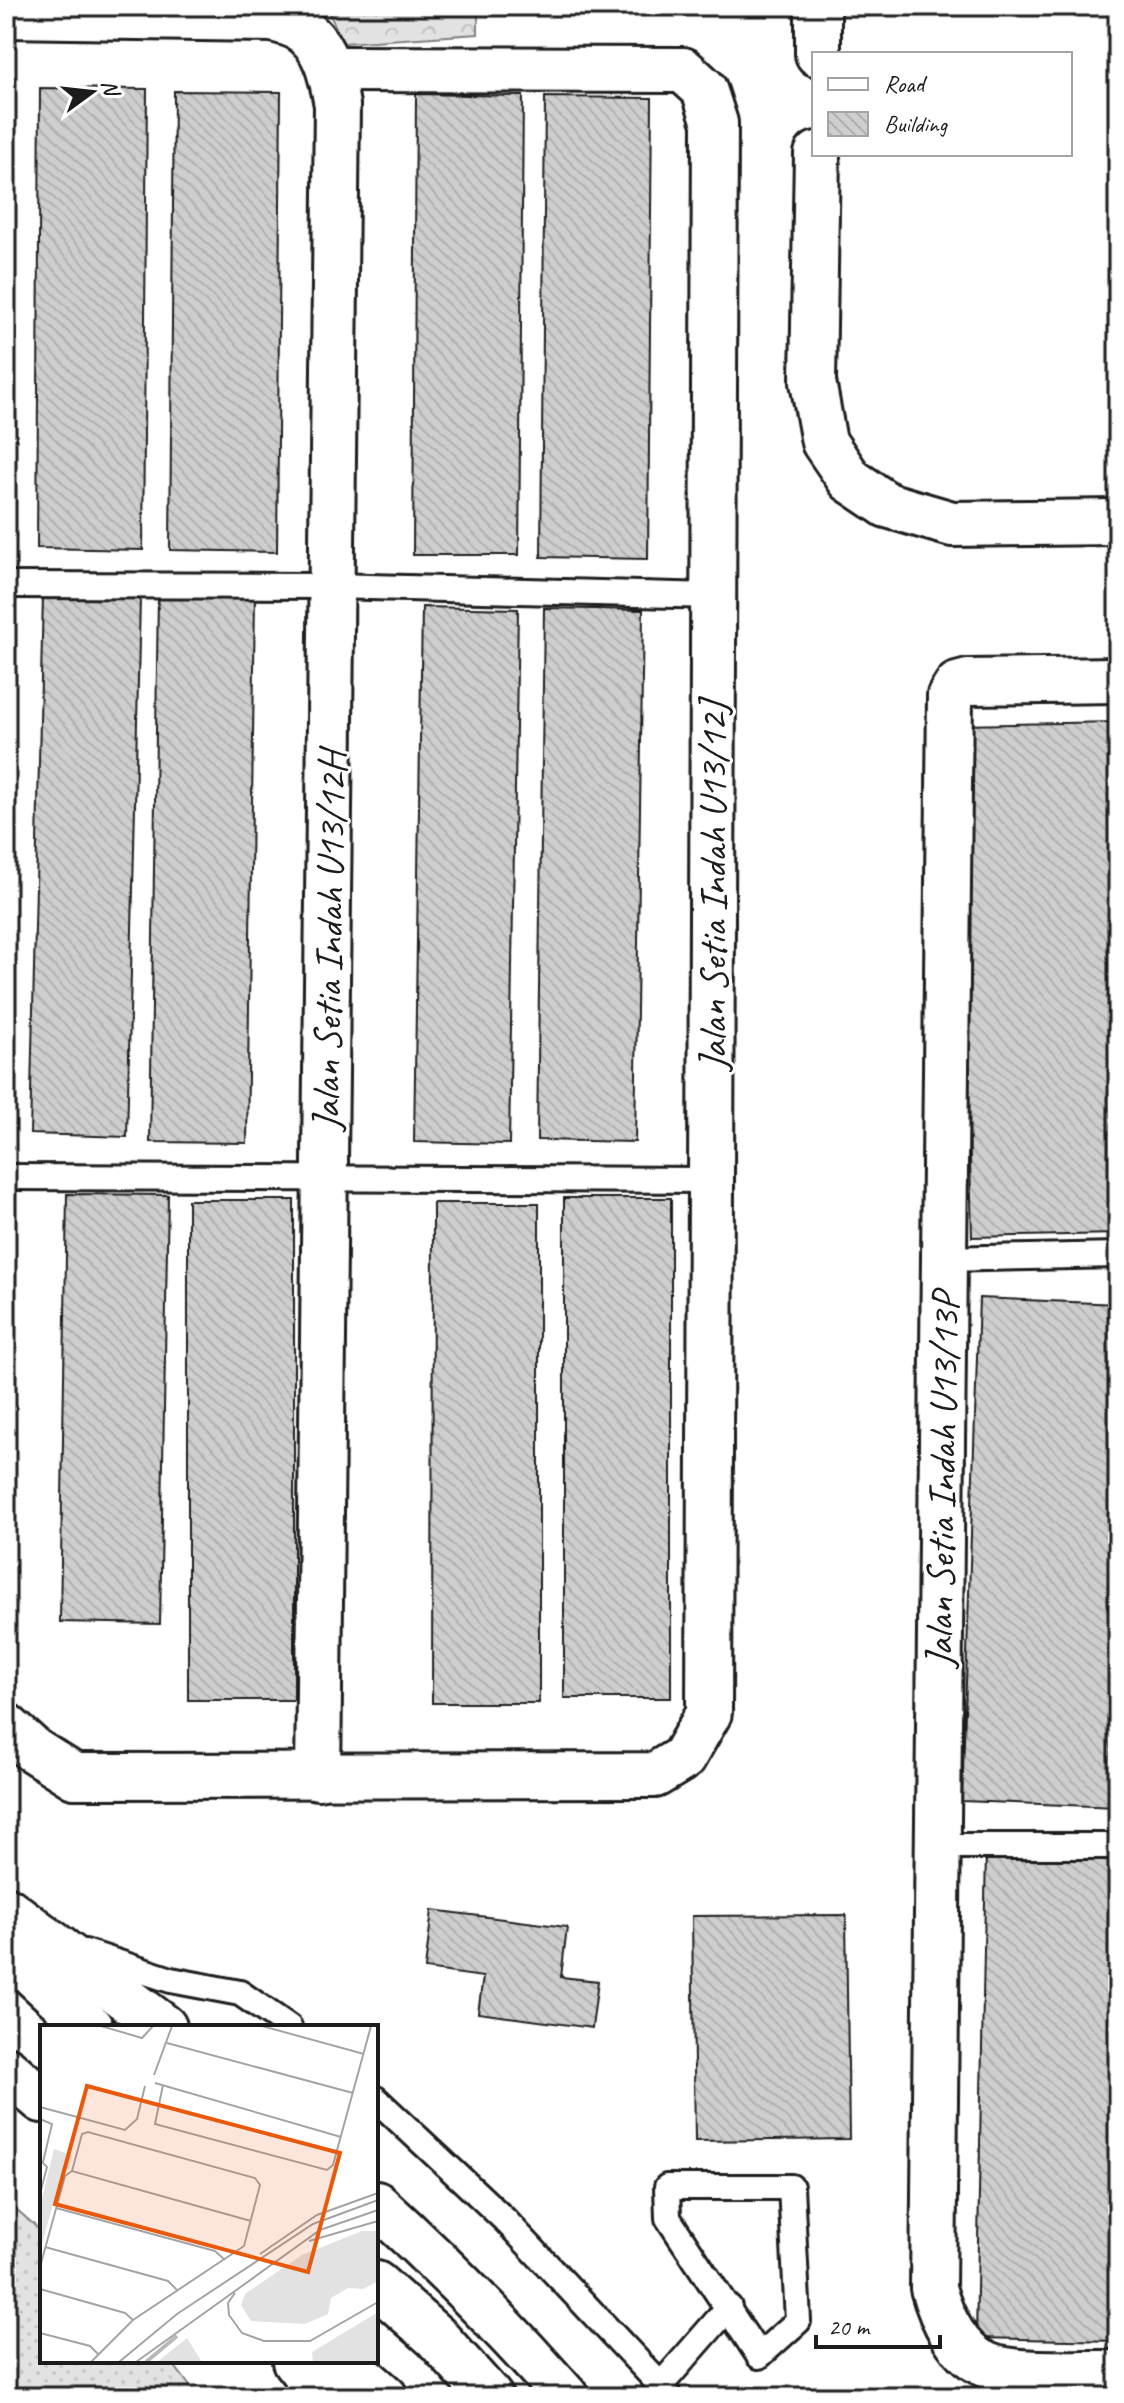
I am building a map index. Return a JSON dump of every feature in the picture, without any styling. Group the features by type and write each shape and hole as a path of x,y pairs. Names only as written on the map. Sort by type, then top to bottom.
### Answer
{"street":[{"path":"818,6 818,52"},
{"path":"6,15 272,19 299,27 318,47 334,87"},
{"name":"Jalan Setia Indah U13/12J","path":"318,1777 655,1775 683,1758 709,1713 715,123 704,89 683,70 334,87"},
{"name":"Jalan Setia Indah U13/12H","path":"318,1777 332,586 334,87"},
{"path":"817,156 813,382 824,442 850,480 887,505 952,524 1118,522"},
{"name":"Jalan Setia Indah U13/13P","path":"1118,680 968,682 957,685 950,696 933,2288 948,2327 964,2349 986,2366 1008,2371 1118,2373"},
{"path":"6,1726 33,1750 74,1776 318,1777"},
{"path":"6,1909 25,1944 88,2025"},
{"path":"25,1944 161,2025"},
{"path":"6,2069 40,2098"},
{"path":"378,2206 522,2346 566,2397"},
{"path":"378,2286 436,2337 490,2397"},
{"path":"297,2363 324,2397"},
{"path":"346,2363 385,2397"}],"lane":[{"path":"6,585 332,586 714,596"},
{"path":"6,1177 711,1180"},
{"path":"944,1259 1118,1255"},
{"path":"938,1846 1118,1846"},
{"path":"25,1944 171,1980 240,1993 286,2025"},
{"path":"378,2101 505,2220 664,2391 729,2307"},
{"path":"667,2187 791,2187 798,2321 759,2356 729,2307 668,2218 667,2187"}],"green space":[{"path":"326,6 478,6 478,34 343,43"},
{"path":"6,2200 40,2230 40,2363 172,2363 198,2397 6,2397"}],"building":[{"path":"40,88 147,89 143,550 37,548"},
{"path":"174,91 281,92 277,552 170,550"},
{"path":"416,94 523,96 519,555 413,555"},
{"path":"545,97 652,98 648,559 541,557"},
{"path":"43,596 140,598 127,1137 30,1134"},
{"path":"158,596 255,598 247,1143 150,1142"},
{"path":"422,607 518,609 509,1144 414,1142"},
{"path":"544,608 643,610 635,1142 537,1140"},
{"path":"1118,722 1118,1234 972,1237 959,725"},
{"path":"67,1194 168,1195 160,1624 60,1622"},
{"path":"564,1198 671,1198 671,1698 564,1698"},
{"path":"188,1200 294,1200 294,1700 188,1700"},
{"path":"433,1203 539,1203 539,1703 432,1703"},
{"path":"979,1298 1118,1304 1118,1807 962,1801"},
{"path":"986,1852 1118,1855 1118,2341 976,2338"},
{"path":"432,1910 567,1927 561,1977 598,1981 592,2028 478,2013 483,1977 425,1969"},
{"path":"846,1915 849,2139 695,2141 692,1916"}]}
